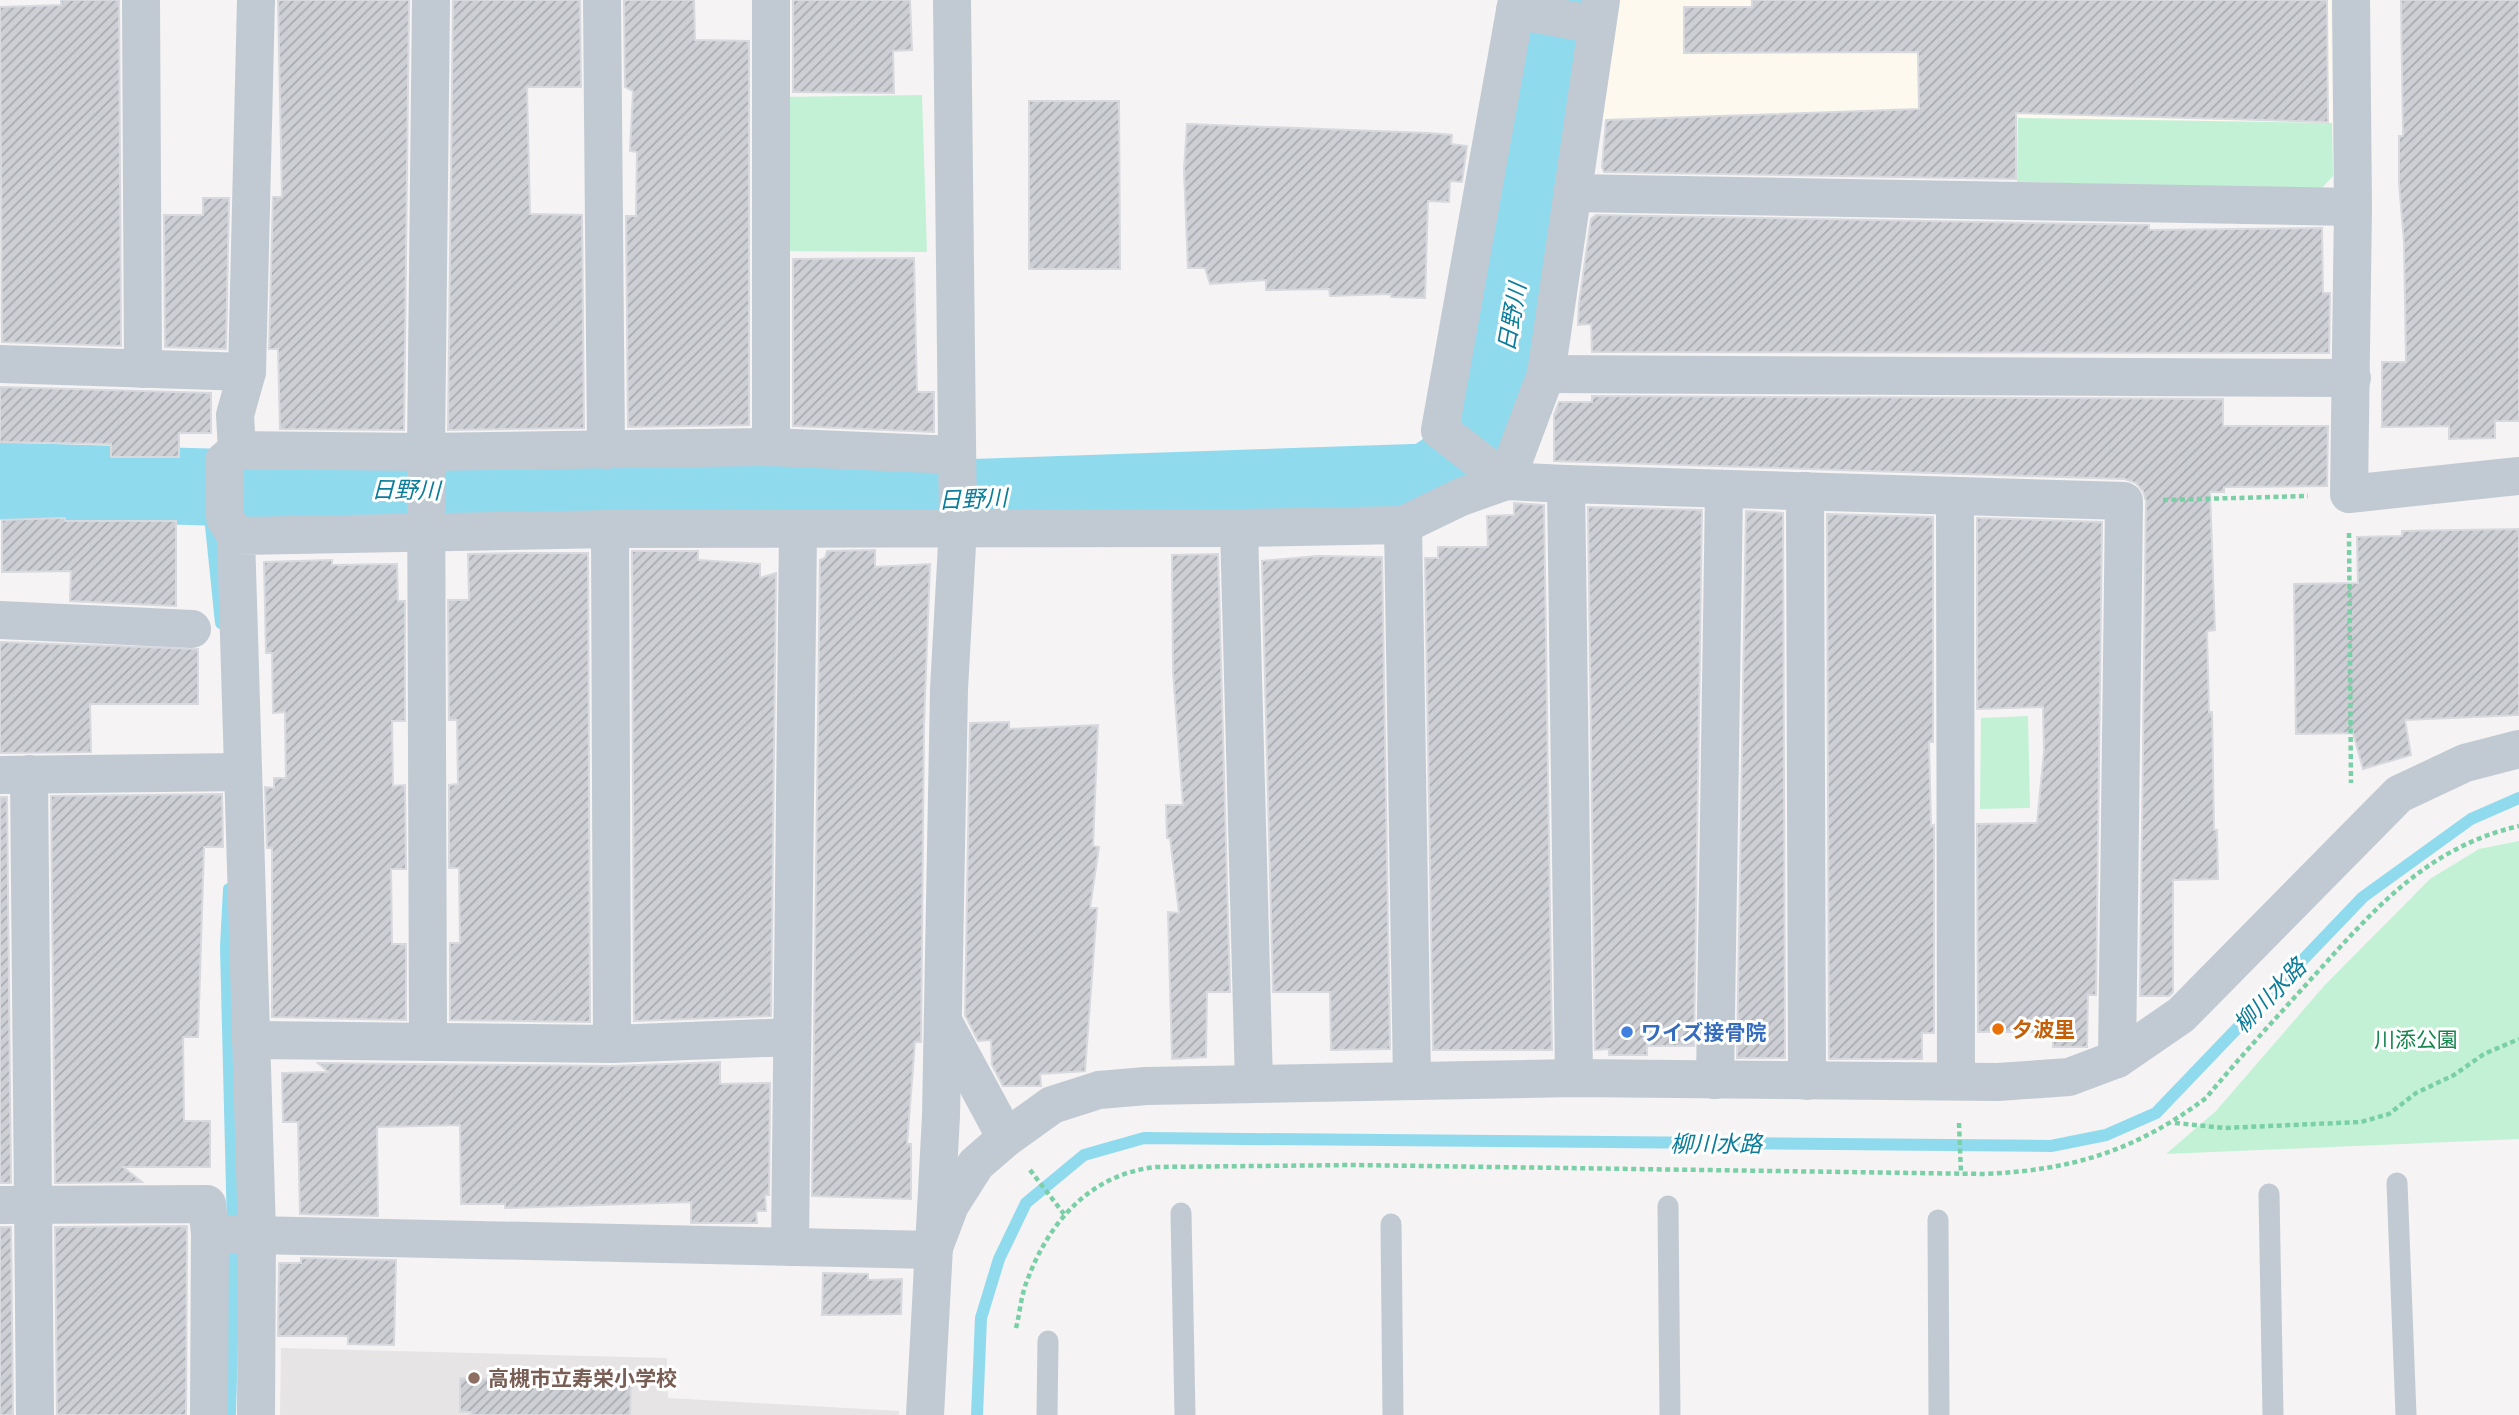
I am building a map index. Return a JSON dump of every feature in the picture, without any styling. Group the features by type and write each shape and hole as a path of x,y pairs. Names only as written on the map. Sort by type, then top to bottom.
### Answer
{"street":[{"path":"141,0 143,369"},
{"path":"237,450 235,415 247,372 256,0"},
{"path":"428,1042 426,452 431,0"},
{"path":"602,0 606,450"},
{"path":"771,0 771,447"},
{"path":"925,1415 943,1021 949,689 958,523 952,0"},
{"path":"2351,0 2353,207 2349,494 2519,476"},
{"path":"1516,5 1599,13 1546,374 1506,481 1440,430 1516,5"},
{"path":"1573,192 2353,207"},
{"path":"0,364 247,372"},
{"path":"1546,374 2352,379"},
{"path":"256,1415 257,1233 236,536 225,518 224,461 237,450 426,452 771,447 956,462"},
{"path":"236,536 611,529 798,530 958,523 1239,528 1403,525 1461,497 1506,481 2124,501 2118,1059"},
{"path":"1566,484 1574,1078"},
{"path":"1715,1080 1724,489"},
{"path":"1805,491 1807,1081"},
{"path":"1955,496 1956,1081"},
{"path":"1403,525 1412,1081"},
{"path":"1239,528 1254,1084"},
{"path":"611,529 612,1044"},
{"path":"789,1247 798,530"},
{"path":"0,620 192,629"},
{"path":"933,1250 950,1205 976,1164 1006,1138 1052,1105 1099,1090 1574,1078 1956,1081 2069,1077 2118,1059 2181,1015 2399,794 2465,763 2519,749"},
{"path":"36,1415 16,1205 15,775 242,772"},
{"path":"943,1021 1006,1138"},
{"path":"251,1040 612,1044 792,1037"},
{"path":"16,1205 207,1204 210,1234 209,1415"},
{"path":"210,1234 933,1250"}],"lane":[{"path":"2397,1183 2406,1415"},
{"path":"2269,1194 2273,1415"},
{"path":"1668,1206 1670,1415"},
{"path":"1181,1213 1185,1415"},
{"path":"1938,1220 1939,1415"},
{"path":"1391,1224 1393,1415"},
{"path":"1048,1341 1048,1415"}],"path":[{"path":"2124,501 2349,494 2351,843"},
{"path":"1015,1336 1026,1281 1064,1214 1097,1186 1128,1170 1156,1167 1354,1165 1961,1174 2062,1168 2103,1155 2174,1123 2206,1098 2384,900 2428,865 2458,848 2519,826"},
{"path":"2174,1123 2224,1128 2361,1122 2389,1114 2416,1093 2519,1039"},
{"path":"1956,1081 1961,1174"},
{"path":"1006,1138 1064,1214"}],"shaded area":[{"path":"1616,0 2331,0 2332,123 1975,117 1973,108 1599,120"},
{"name":"高槻市立寿栄小学校","path":"281,1348 667,1358 668,1398 899,1411 899,1415 280,1415"}],"green space":[{"path":"922,95 927,252 779,251 782,97"},
{"path":"2018,118 2332,123 2333,176 2321,189 2017,182"},
{"path":"2028,716 2030,808 1980,809 1981,718"},
{"name":"川添公園","path":"2519,841 2519,1139 2166,1154 2216,1111 2324,986 2430,879 2479,849"}],"building":[{"path":"61,0 119,0 121,346 2,342 0,7 61,5"},
{"path":"278,0 409,0 404,430 280,429 278,349 269,349 273,197 282,197"},
{"path":"453,0 580,0 581,87 527,87 530,214 582,215 584,428 448,430"},
{"path":"624,0 694,0 695,40 749,41 749,425 628,427 626,216 636,216 637,152 630,151 633,91 625,87"},
{"path":"793,0 910,0 912,50 893,51 894,93 793,92"},
{"path":"1752,0 2327,0 2328,122 2016,113 2016,179 1604,172 1602,167 1606,120 1919,109 1918,52 1684,53 1684,7 1752,7"},
{"path":"2401,0 2519,0 2519,421 2495,421 2495,438 2449,439 2449,426 2382,427 2382,362 2406,362 2404,243 2399,183 2399,136 2403,136"},
{"path":"1029,101 1119,101 1120,269 1029,269"},
{"path":"1187,124 1452,135 1451,144 1467,146 1462,182 1450,181 1449,202 1428,201 1425,298 1391,297 1391,294 1330,296 1329,289 1266,290 1266,280 1210,284 1205,268 1188,268 1184,170"},
{"path":"203,198 229,198 226,349 165,347 164,215 203,215"},
{"path":"1596,215 2149,225 2149,230 2322,228 2323,293 2330,293 2329,353 1592,352 1591,324 1578,325 1591,219"},
{"path":"914,258 917,392 934,392 934,432 793,426 793,259"},
{"path":"0,387 211,393 211,433 179,433 179,457 111,457 111,444 0,442"},
{"path":"1592,396 2223,399 2223,426 2328,426 2327,486 2224,487 2224,492 2210,492 2215,630 2207,631 2218,879 2173,880 2173,992 2169,996 2140,996 2146,501 2143,491 2136,483 2125,479 1554,461 1554,415 1559,402 1592,402"},
{"path":"1514,503 1544,505 1552,1050 1433,1050 1425,558 1438,558 1438,547 1488,547 1487,516 1514,515"},
{"path":"1588,507 1702,510 1694,1046 1647,1046 1647,1055 1609,1055 1609,1049 1595,1050"},
{"path":"1746,511 1783,513 1785,1058 1737,1058"},
{"path":"1827,514 1933,517 1933,742 1929,742 1931,826 1934,825 1934,1033 1922,1033 1922,1059 1829,1059"},
{"path":"65,518 65,521 176,521 176,606 70,601 71,571 2,572 2,520"},
{"path":"1977,518 2102,522 2096,995 2088,995 2087,1047 2053,1047 2053,1032 1978,1032 1977,824 2037,823 2044,752 2043,707 1977,709"},
{"path":"2519,529 2519,715 2405,720 2411,755 2363,769 2353,733 2296,734 2294,584 2358,583 2357,537 2402,536 2402,531"},
{"path":"875,550 875,567 930,564 924,724 921,1042 915,1042 907,1144 911,1144 911,1199 812,1196 820,560 825,558 827,551"},
{"path":"632,551 698,551 698,560 760,564 760,578 776,573 771,1016 634,1021"},
{"path":"588,553 590,1022 450,1020 450,943 460,943 459,868 449,868 449,785 458,784 457,720 449,720 448,600 469,600 468,554"},
{"path":"1218,554 1230,992 1207,992 1206,1057 1172,1059 1168,912 1179,913 1170,838 1167,838 1166,805 1183,805 1173,672 1172,555"},
{"path":"1318,556 1382,557 1390,1049 1331,1050 1330,992 1273,992 1262,561"},
{"path":"332,560 332,565 397,564 398,601 405,601 405,721 392,721 393,786 405,785 406,869 391,869 392,944 406,944 406,1020 272,1017 272,848 267,848 265,787 274,788 274,778 286,778 285,712 273,713 272,653 266,653 264,562"},
{"path":"0,642 198,649 198,704 90,704 91,752 0,753"},
{"path":"1009,722 1009,729 1098,725 1093,846 1099,847 1090,908 1097,908 1085,1071 1040,1074 1041,1086 1003,1086 992,1065 991,1040 978,1041 965,1015 970,723"},
{"path":"222,794 223,847 204,847 198,1037 183,1037 184,1121 210,1121 210,1167 123,1167 142,1182 55,1183 51,796"},
{"path":"0,797 7,797 11,1183 0,1183"},
{"path":"720,1062 720,1084 770,1083 769,1195 765,1195 766,1211 756,1211 757,1223 691,1223 691,1202 505,1208 505,1204 461,1204 460,1125 377,1127 378,1216 300,1214 298,1122 283,1122 282,1073 328,1072 318,1063 612,1066"},
{"path":"187,1226 186,1415 57,1415 55,1227"},
{"path":"0,1227 11,1227 13,1415 0,1415"},
{"path":"301,1258 396,1260 394,1345 348,1344 348,1336 278,1336 279,1263 301,1263"},
{"path":"823,1273 868,1274 868,1280 902,1279 901,1314 822,1315"},
{"path":"460,1378 631,1384 630,1415 471,1415 471,1412 460,1412"}],"waterway":[{"name":"日野川","path":"0,481 927,499 1428,482 1475,451 1495,404 1569,0"},
{"path":"210,516 221,623"},
{"name":"柳川水路","path":"977,1415 981,1318 999,1259 1026,1203 1084,1155 1144,1138 2051,1146 2106,1135 2156,1113 2363,897 2471,819 2519,798"},
{"path":"229,889 226,947 234,1269 230,1415"}],"place":[{"name":"夕波里","path":"1998,1029"},
{"name":"ワイズ接骨院","path":"1627,1032"},
{"name":"高槻市立寿栄小学校","path":"474,1378"}]}
